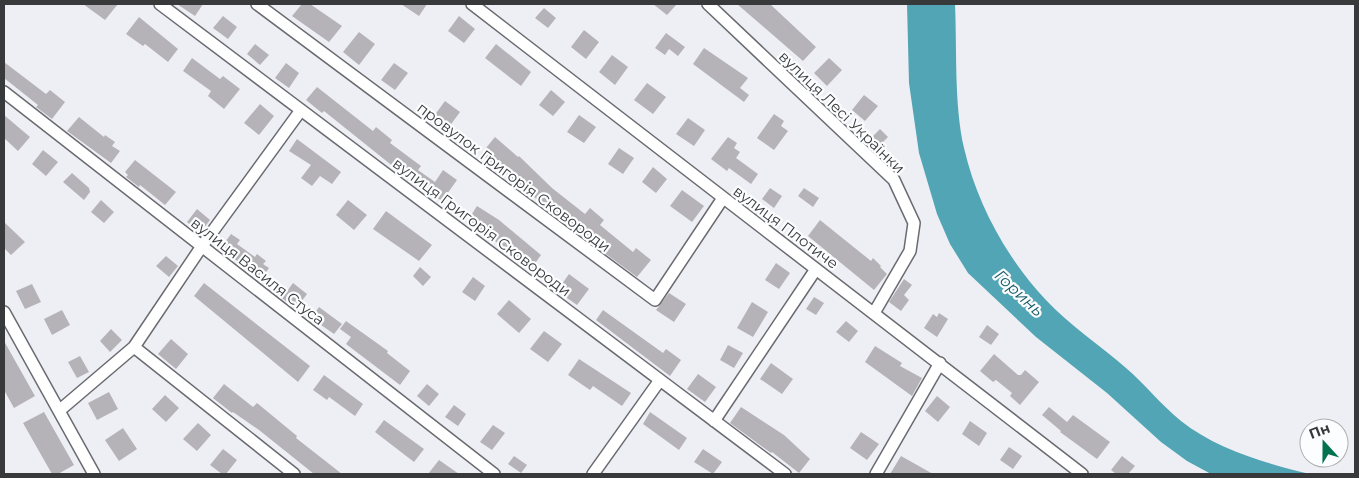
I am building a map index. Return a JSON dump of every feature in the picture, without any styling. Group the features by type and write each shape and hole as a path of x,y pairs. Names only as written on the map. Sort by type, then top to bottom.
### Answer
{"street":[{"name":"вулиця Григорія Сковороди","path":"160,4 785,474"},
{"name":"провулок Григорія Сковороди","path":"257,4 655,300 723,198"},
{"name":"вулиця Плотиче","path":"472,4 1082,474"},
{"name":"вулиця Лесі Українки","path":"708,4 894,180 914,223 910,251 874,313"},
{"name":"вулиця Василя Стуса","path":"4,92 494,474"},
{"path":"60,410 134,347 202,246 301,110"},
{"path":"714,421 816,269"},
{"path":"4,312 94,474"},
{"path":"134,347 294,474"},
{"path":"876,474 940,363"},
{"path":"594,474 660,380"}],"water":[{"name":"Горинь","path":"907,4 955,4 956,76 964,148 985,209 1006,248 1031,283 1064,318 1126,368 1174,415 1195,431 1242,454 1310,474 1211,474 1187,461 1161,442 1107,393 1036,337 968,273 950,244 937,214 919,153 909,83"}],"building":[{"path":"83,4 118,4 105,20"},
{"path":"177,4 203,4 195,16"},
{"path":"302,4 310,4 342,26 329,42 292,16"},
{"path":"401,4 427,4 419,16"},
{"path":"653,4 677,4 667,15"},
{"path":"737,4 770,4 816,47 803,61"},
{"path":"544,8 556,18 548,28 535,18"},
{"path":"223,16 237,27 228,39 213,28"},
{"path":"459,16 475,29 464,43 448,31"},
{"path":"139,17 178,49 168,62 145,44 143,46 126,34"},
{"path":"584,30 599,42 586,59 571,47"},
{"path":"359,32 375,44 359,65 343,52"},
{"path":"666,33 685,47 678,56 669,49 665,55 655,48"},
{"path":"255,44 269,55 260,65 247,54"},
{"path":"496,44 531,72 521,86 485,58"},
{"path":"704,48 748,78 740,88 749,95 744,102 693,64"},
{"path":"612,55 628,67 615,85 599,72"},
{"path":"192,58 220,79 223,76 240,89 224,109 208,96 211,91 183,71"},
{"path":"829,58 842,70 827,86 814,73"},
{"path":"4,62 46,94 50,90 65,102 52,119 36,107 38,105 4,78"},
{"path":"286,63 299,73 289,88 275,78"},
{"path":"394,63 408,73 395,90 381,80"},
{"path":"647,83 666,97 653,114 634,100"},
{"path":"317,87 373,131 376,127 392,140 390,143 421,166 418,170 435,182 443,170 457,180 442,201 410,180 324,111 322,113 306,100"},
{"path":"551,90 565,102 553,116 539,105"},
{"path":"864,95 878,106 865,121 852,110"},
{"path":"445,101 460,112 449,127 434,116"},
{"path":"260,104 274,116 259,135 244,123"},
{"path":"774,114 784,121 781,126 788,131 774,150 757,138"},
{"path":"4,115 30,137 18,151 4,138"},
{"path":"579,115 596,127 584,143 567,132"},
{"path":"79,117 104,137 105,135 115,142 112,146 120,151 111,163 67,131"},
{"path":"688,118 705,130 694,146 676,134"},
{"path":"880,129 888,137 875,150 867,142"},
{"path":"495,137 519,156 552,188 585,214 590,208 604,220 600,225 633,252 636,248 651,260 637,277 587,240 481,154"},
{"path":"728,137 737,143 734,148 740,152 736,158 758,174 751,184 729,168 727,171 711,159"},
{"path":"297,139 341,172 332,184 320,176 312,186 301,178 311,165 289,151"},
{"path":"619,148 634,158 623,174 608,164"},
{"path":"43,150 58,162 46,176 32,164"},
{"path":"135,160 176,192 165,205 140,185 139,187 126,177 128,175 125,172"},
{"path":"653,167 667,179 656,193 642,182"},
{"path":"72,173 89,188 90,192 84,200 63,182"},
{"path":"770,188 782,196 774,208 762,199"},
{"path":"804,188 819,198 813,207 798,196"},
{"path":"682,190 704,206 692,222 670,206"},
{"path":"101,200 114,212 104,223 91,212"},
{"path":"348,200 367,215 354,230 336,215"},
{"path":"477,206 499,220 541,255 531,269 468,220"},
{"path":"197,209 210,220 200,233 187,222"},
{"path":"386,211 432,245 419,261 373,229"},
{"path":"820,220 871,261 873,258 881,266 887,274 874,290 808,236"},
{"path":"4,222 25,242 11,255 4,248"},
{"path":"231,234 240,240 237,244 255,257 257,254 266,261 263,264 269,268 262,278 220,249"},
{"path":"166,256 178,266 169,277 156,266"},
{"path":"776,263 790,273 779,289 765,280"},
{"path":"420,267 431,277 423,286 413,276"},
{"path":"569,274 589,289 577,305 557,291"},
{"path":"473,277 485,286 475,301 462,292"},
{"path":"904,279 912,285 904,295 909,300 901,311 889,302"},
{"path":"204,283 310,366 298,382 194,296"},
{"path":"293,283 307,294 296,309 282,298"},
{"path":"32,284 41,302 25,309 16,291"},
{"path":"669,293 686,304 674,322 656,310"},
{"path":"814,297 824,303 816,315 806,309"},
{"path":"509,300 531,319 519,333 497,314"},
{"path":"752,302 768,312 753,337 737,328"},
{"path":"319,307 342,324 334,334 311,318"},
{"path":"62,310 70,325 52,335 44,319"},
{"path":"603,310 663,353 666,349 681,360 670,376 596,320"},
{"path":"939,313 948,319 937,337 924,328 933,314 937,317"},
{"path":"346,321 388,351 387,353 410,371 400,385 346,344 351,337 340,329"},
{"path":"846,321 858,331 849,342 836,332"},
{"path":"987,325 999,334 991,345 979,337"},
{"path":"111,329 122,340 110,352 100,341"},
{"path":"544,331 562,344 548,362 530,349"},
{"path":"171,339 188,354 176,369 158,354"},
{"path":"4,341 35,396 14,408 4,390"},
{"path":"728,345 743,353 734,368 720,360"},
{"path":"875,346 902,363 900,366 922,378 912,396 865,362"},
{"path":"994,354 1018,375 1021,375 1025,370 1039,382 1020,405 1010,396 1012,393 996,380 993,382 980,371"},
{"path":"80,356 89,372 77,378 68,362"},
{"path":"579,359 631,393 622,406 593,386 590,390 568,375"},
{"path":"771,363 793,379 782,394 760,379"},
{"path":"698,374 716,387 705,402 687,389"},
{"path":"324,375 363,404 355,416 329,397 327,400 313,390"},
{"path":"224,384 253,407 257,403 297,436 296,438 342,474 314,474 259,430 232,413 213,398"},
{"path":"427,384 439,394 429,406 417,396"},
{"path":"109,392 118,409 97,420 88,403"},
{"path":"165,395 179,408 166,422 152,409"},
{"path":"937,396 950,407 938,422 925,411"},
{"path":"454,405 466,414 458,426 445,417"},
{"path":"741,407 784,435 810,459 799,473 730,423"},
{"path":"1049,407 1067,422 1073,415 1110,442 1097,459 1060,432 1042,415"},
{"path":"44,412 74,465 58,474 52,474 23,423"},
{"path":"650,412 687,438 679,450 643,424"},
{"path":"384,420 424,449 414,462 375,432"},
{"path":"970,421 987,433 979,446 962,434"},
{"path":"198,423 211,435 197,451 183,439"},
{"path":"493,425 505,433 492,450 480,442"},
{"path":"123,428 137,449 119,461 105,440"},
{"path":"861,432 879,444 867,460 850,448"},
{"path":"1009,447 1022,456 1013,469 1000,460"},
{"path":"223,449 237,460 226,474 222,474 210,465"},
{"path":"703,449 722,462 713,474 694,462"},
{"path":"514,456 527,465 521,473 508,464"},
{"path":"901,456 933,474 890,474"},
{"path":"1122,456 1135,466 1128,474 1116,474 1111,470"},
{"path":"439,460 459,474 428,474"}]}
